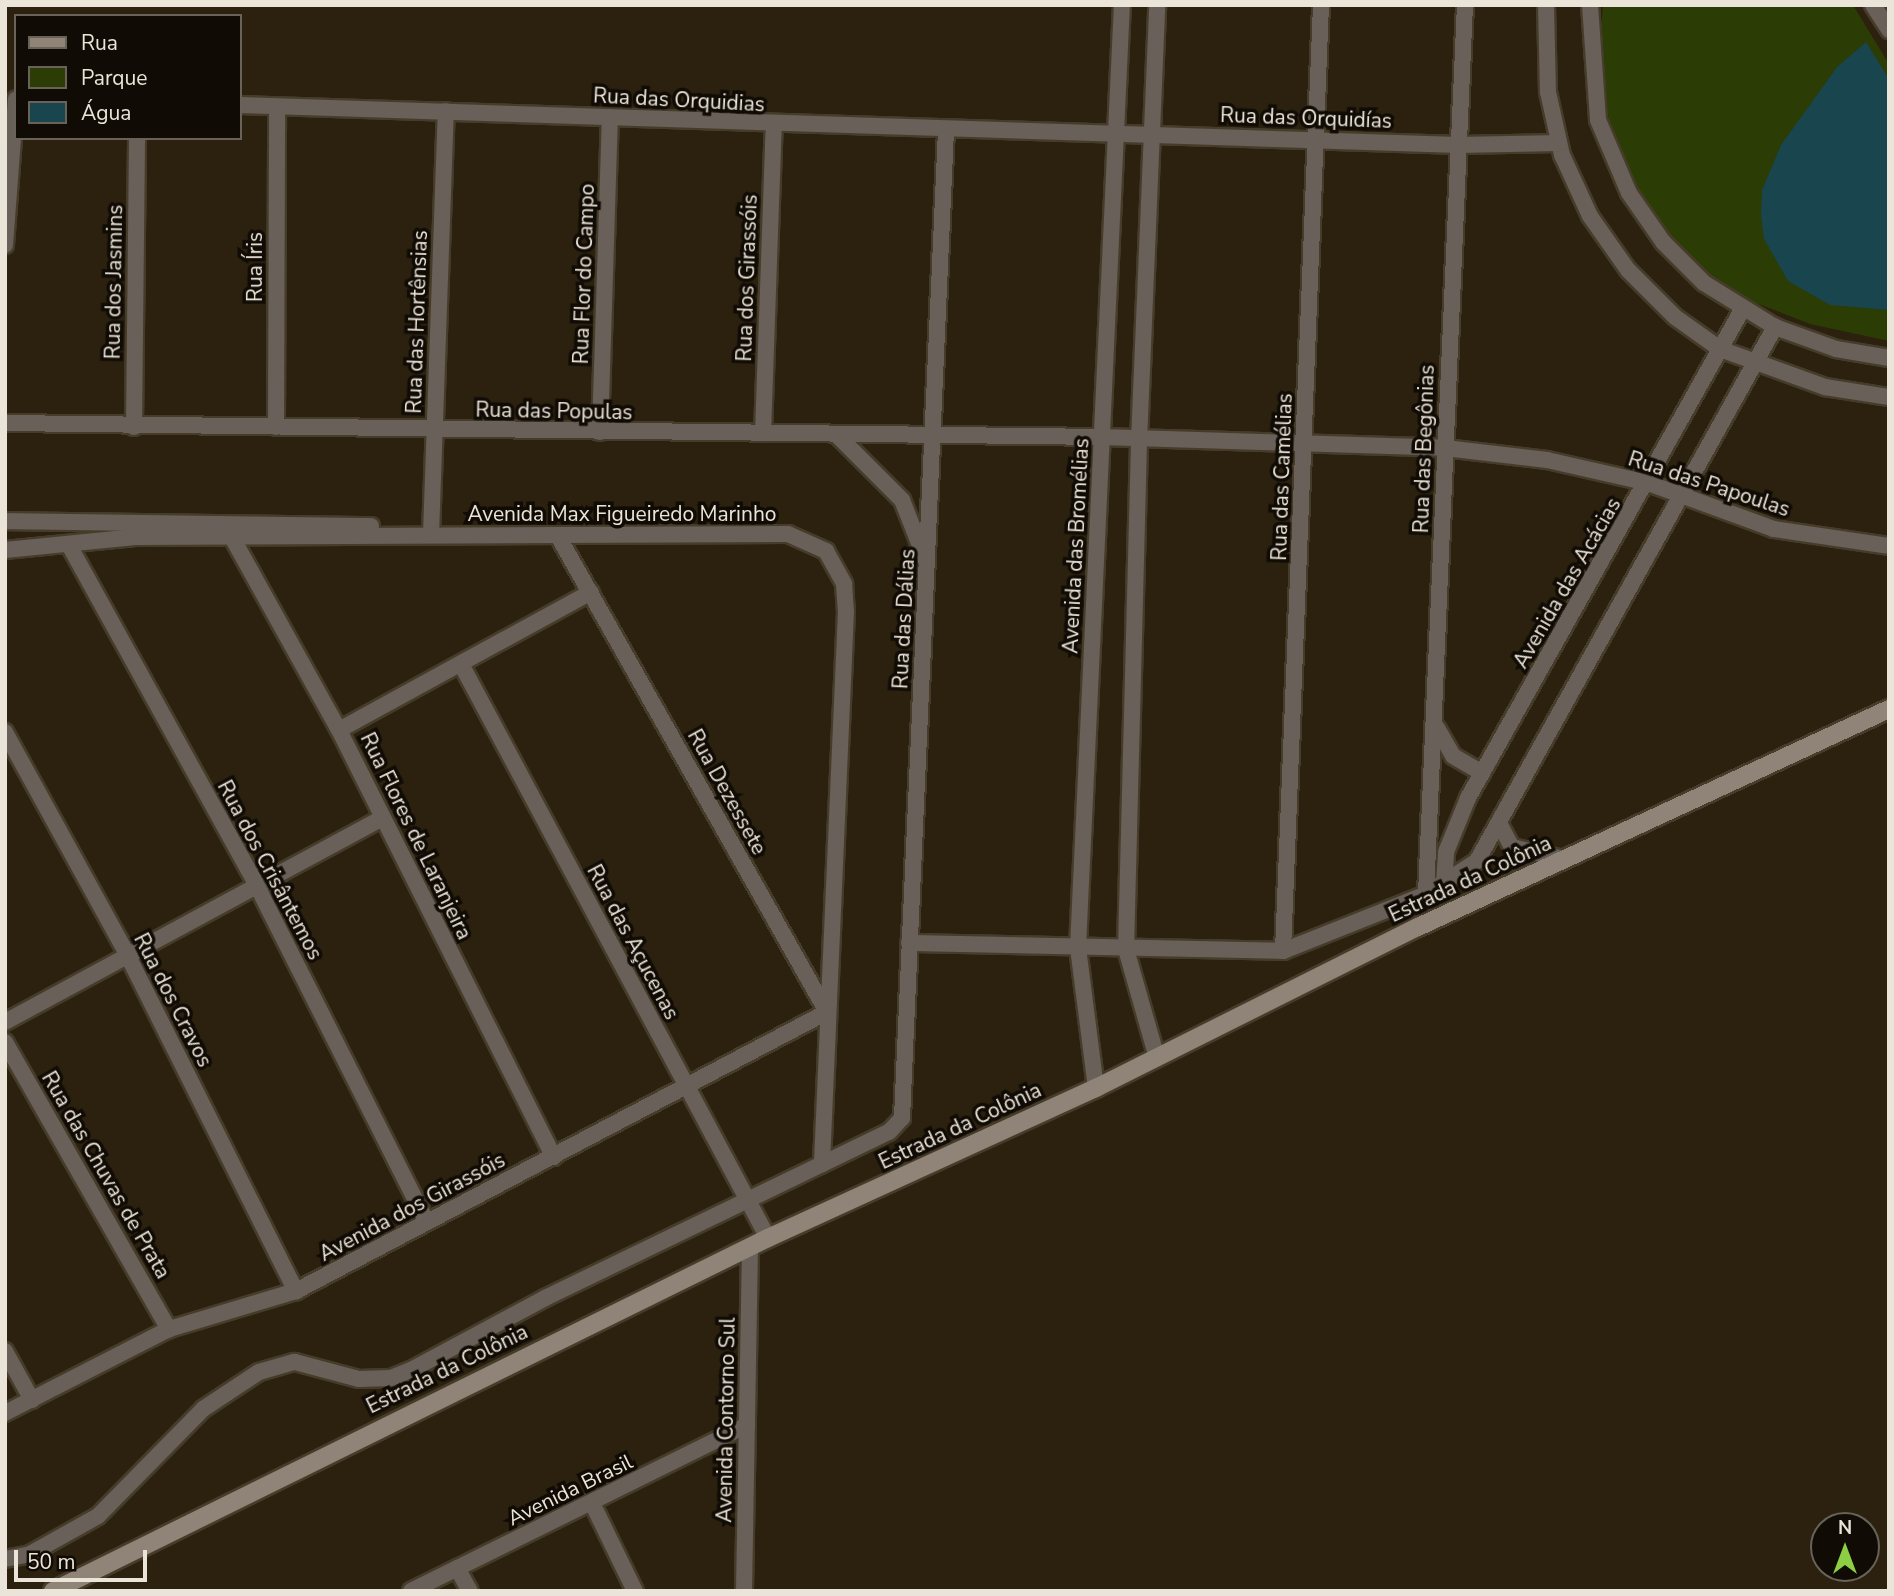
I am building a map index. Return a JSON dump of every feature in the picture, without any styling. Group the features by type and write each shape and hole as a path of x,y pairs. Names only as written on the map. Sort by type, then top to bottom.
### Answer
{"main road":[{"name":"Estrada da Colônia","path":"53,1591 510,1364 750,1251 768,1238 1096,1088 1564,859 1889,709"}],"street":[{"name":"Avenida das Bromélias","path":"1096,1088 1078,947 1122,5"},
{"path":"1157,5 1139,441 1126,949 1157,1058"},
{"name":"Rua das Camélias","path":"1283,951 1321,5"},
{"name":"Rua das Begônias","path":"1426,894 1437,728 1445,448 1465,5"},
{"path":"1546,5 1544,60 1559,143 1590,216 1628,270 1675,317 1720,349 1755,364 1825,387 1889,397"},
{"path":"1590,5 1598,120 1616,168 1662,242 1704,283 1742,310 1775,327 1836,349 1889,358"},
{"path":"1873,5 1889,30"},
{"name":"Rua das Orquidias","path":"242,105 774,125 1116,132"},
{"name":"Rua Íris","path":"276,428 277,107"},
{"name":"Rua das Hortênsias","path":"430,531 446,111"},
{"path":"5,245 14,114"},
{"name":"Rua Flor do Campo","path":"600,432 610,117"},
{"name":"Rua dos Girassóis","path":"762,433 774,125"},
{"name":"Rua das Dálias","path":"822,1164 889,1132 904,1111 909,943 935,435 946,129"},
{"name":"Rua das Orquidías","path":"1116,132 1458,145 1559,143"},
{"name":"Rua dos Jasmins","path":"134,427 137,140"},
{"name":"Avenida das Acácias","path":"1444,883 1453,829 1482,773 1648,483 1742,310"},
{"path":"909,943 1283,951 1426,894 1477,861 1775,327"},
{"name":"Rua das Populas","path":"5,423 134,427 1102,437 1139,441"},
{"path":"836,435 902,500 928,566"},
{"name":"Rua das Papoulas","path":"1139,441 1445,448 1547,460 1648,483 1774,530 1889,546"},
{"path":"5,521 430,531"},
{"name":"Avenida Max Figueiredo Marinho","path":"5,550 135,537 233,539 430,531 558,536 788,534 826,551 844,584 846,611 822,1164"},
{"name":"Rua Dezessete","path":"558,536 827,1012"},
{"name":"Rua Flores de Laranjeira","path":"233,539 339,730 554,1157"},
{"name":"Rua dos Crisântemos","path":"69,545 258,888 426,1220"},
{"path":"339,730 591,592"},
{"name":"Rua das Açucenas","path":"461,664 768,1238"},
{"path":"1437,728 1453,756 1482,773"},
{"name":"Rua dos Cravos","path":"5,732 130,958 296,1291"},
{"path":"5,1022 130,958 382,819"},
{"path":"1499,823 1512,847 1531,855 1564,859"},
{"name":"Avenida dos Girassóis","path":"5,1413 169,1329 296,1291 426,1220 554,1157 827,1012"},
{"name":"Rua das Chuvas de Prata","path":"5,1042 169,1329"},
{"path":"5,1559 30,1554 98,1516 203,1409 259,1372 295,1362 359,1379 391,1378 747,1197 822,1164"},
{"name":"Avenida Contorno Sul","path":"744,1591 750,1251"},
{"path":"5,1351 32,1400"},
{"name":"Avenida Brasil","path":"411,1591 747,1425"},
{"path":"592,1503 635,1591"},
{"path":"457,1568 470,1591"}],"green space":[{"path":"1603,5 1853,5 1889,64 1889,341 1810,324 1738,296 1711,280 1655,224 1617,150 1609,123 1600,41"}],"water":[{"path":"1866,42 1889,79 1889,310 1830,305 1788,281 1764,239 1761,215 1762,190 1781,145 1837,67"}]}
